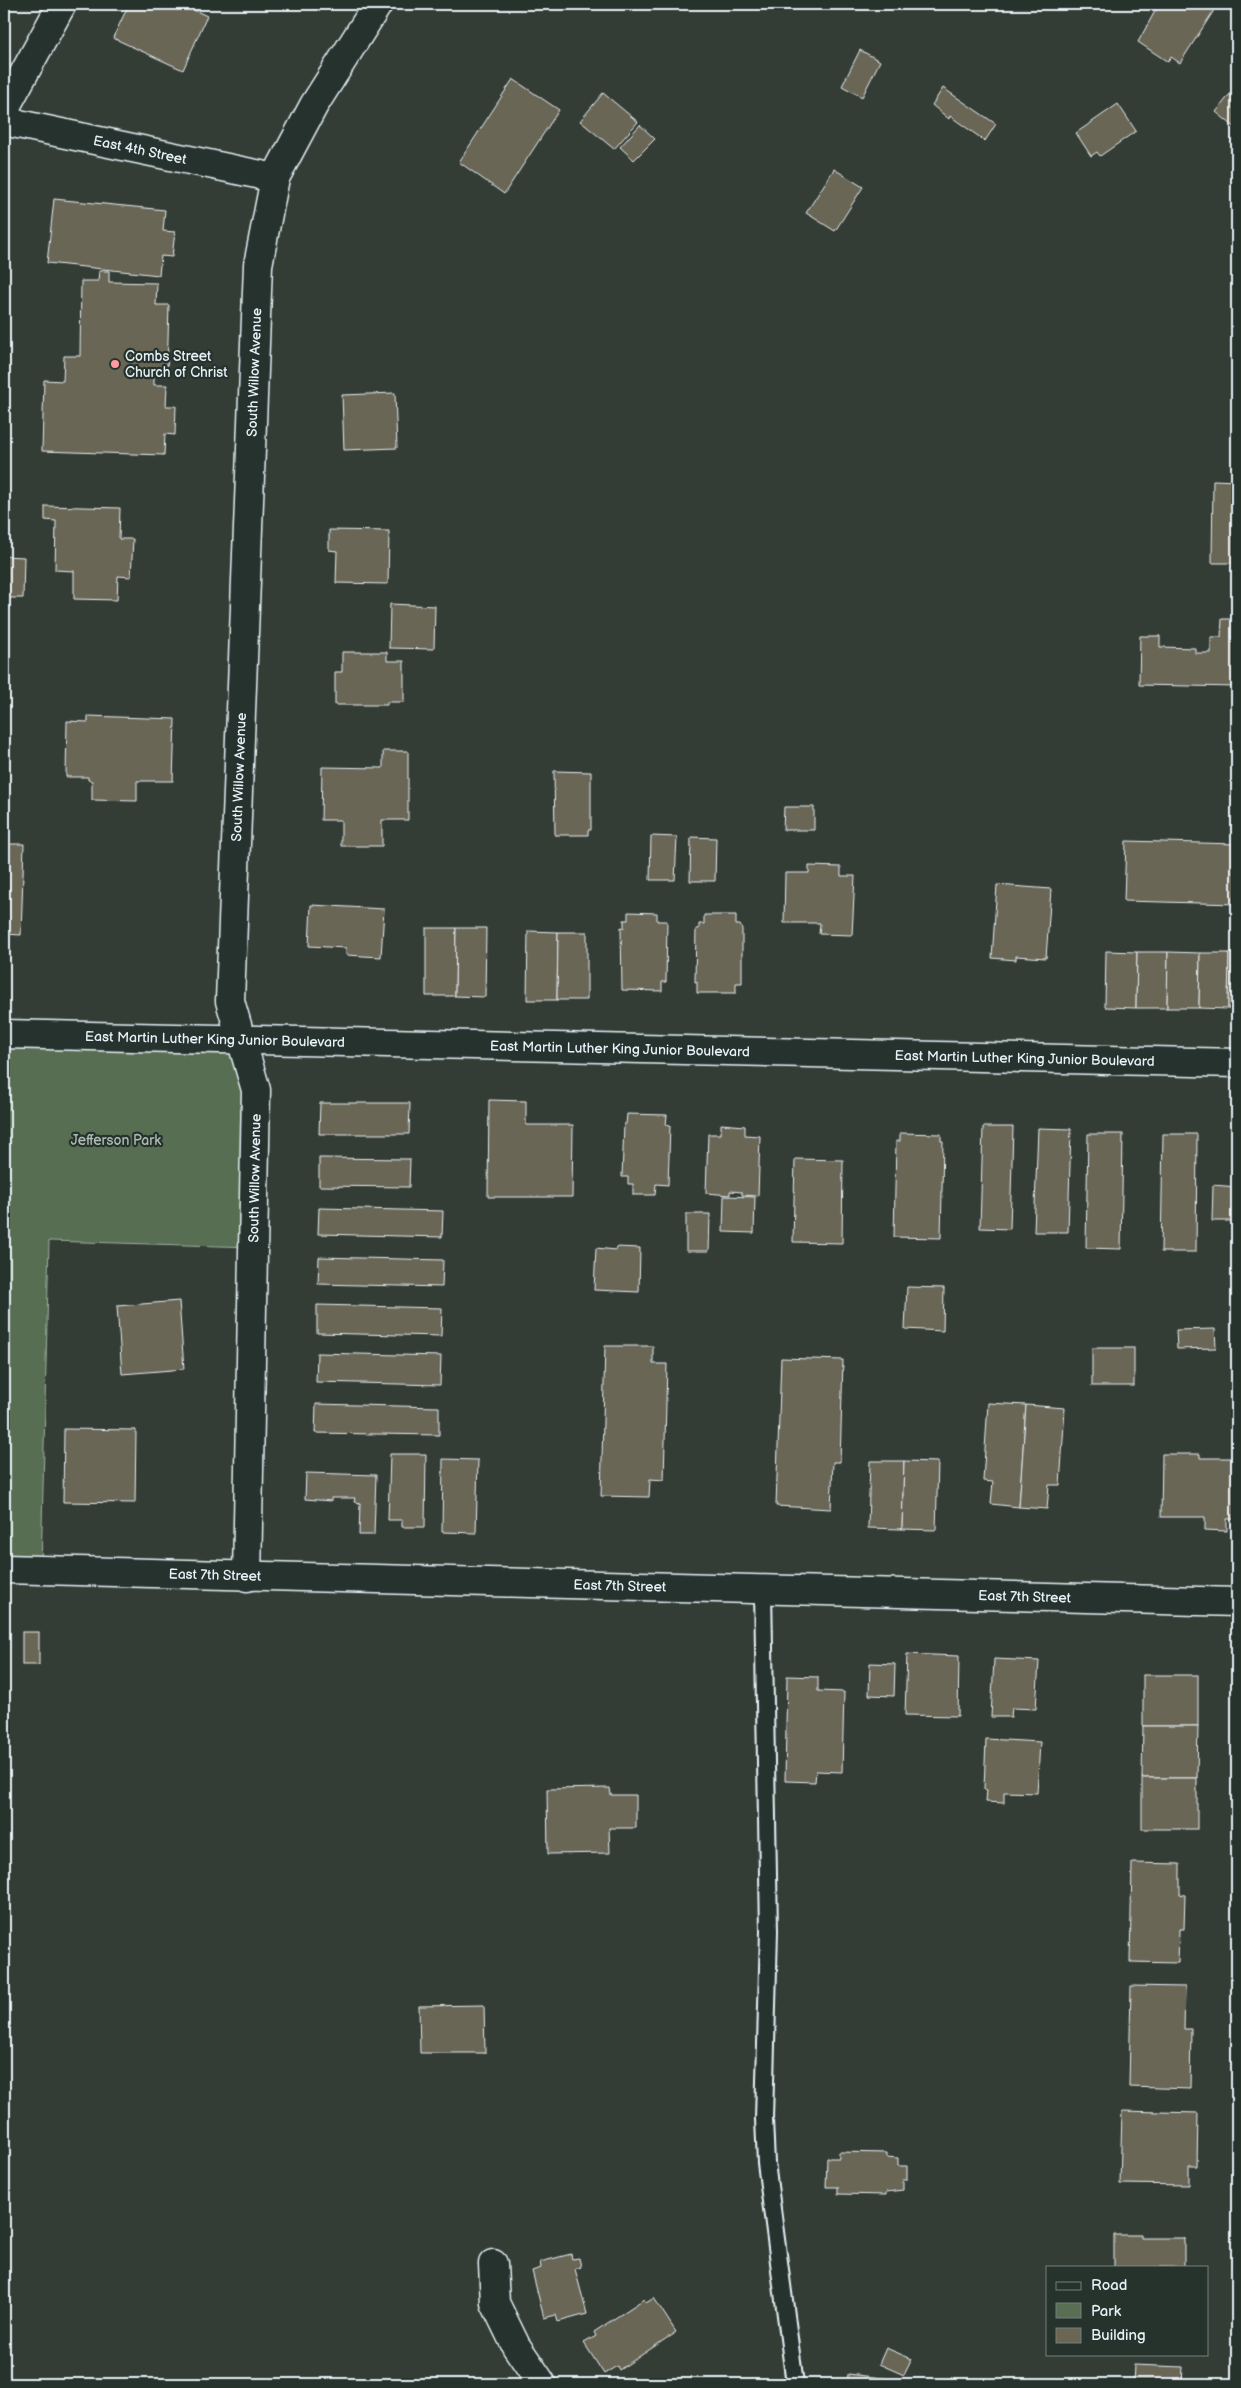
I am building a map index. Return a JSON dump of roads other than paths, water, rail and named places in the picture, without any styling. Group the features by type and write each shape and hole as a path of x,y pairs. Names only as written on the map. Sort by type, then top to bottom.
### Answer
{"street":[{"path":"4,110 62,4"},
{"name":"South Willow Avenue","path":"247,1577 256,1090 230,1001 258,264 275,178 314,105 378,4"},
{"name":"East 4th Street","path":"4,121 275,178"},
{"name":"East Martin Luther King Junior Boulevard","path":"4,1034 1237,1063"},
{"name":"East 7th Street","path":"4,1569 763,1591 1237,1602"},
{"path":"493,2264 495,2303 516,2346 542,2384"}],"lane":[{"path":"763,1591 769,1921 764,2119 766,2162 794,2384"}],"place":[{"name":"Combs Street Church of Christ","path":"115,364"}],"park label":[{"name":"Jefferson Park","path":"116,1140"}]}
